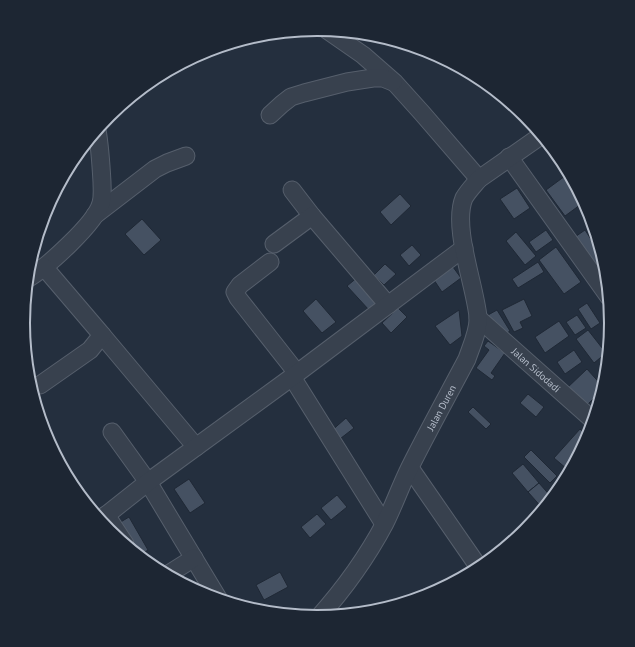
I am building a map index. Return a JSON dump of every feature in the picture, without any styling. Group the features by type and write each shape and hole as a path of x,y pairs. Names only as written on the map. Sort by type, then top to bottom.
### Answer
{"street":[{"path":"337,37 363,55 395,83 479,178"},
{"path":"270,115 291,97 315,90 373,78 383,78 395,83"},
{"path":"95,215 101,203 102,191 102,172 98,138"},
{"name":"Jalan Duren","path":"325,611 334,601 360,564 384,524 410,468 467,359 473,342 478,318 461,227 461,212 464,198 479,178 538,138"},
{"path":"34,276 47,271 63,250 95,215 155,169 186,156"},
{"path":"509,158 603,289"},
{"path":"292,190 312,216 388,305"},
{"path":"274,244 312,216"},
{"path":"104,516 464,248"},
{"path":"270,262 240,285 236,292 238,298 294,375 384,524"},
{"path":"47,271 196,448"},
{"name":"Jalan Sidodadi","path":"478,318 590,417"},
{"path":"40,385 90,350 102,335"},
{"path":"112,432 148,482 213,591"},
{"path":"410,468 476,563"},
{"path":"173,571 194,558"}],"building":[{"path":"551,156 557,164 561,173"},
{"path":"564,177 579,205 565,216 546,190"},
{"path":"517,188 530,208 514,219 500,199"},
{"path":"400,194 411,206 391,225 380,212"},
{"path":"142,219 161,240 144,255 125,234"},
{"path":"546,230 553,240 536,252 529,242"},
{"path":"585,230 593,243 601,274 596,277 572,239"},
{"path":"516,232 536,256 525,265 506,241"},
{"path":"412,245 421,255 409,266 400,255"},
{"path":"556,247 581,282 564,294 539,260"},
{"path":"538,262 544,272 518,288 512,279"},
{"path":"385,264 396,274 384,285 374,275"},
{"path":"453,267 461,278 442,292 434,280"},
{"path":"359,276 381,300 369,310 347,286"},
{"path":"316,299 336,322 322,333 303,311"},
{"path":"524,299 532,316 520,322 523,328 514,332 502,310"},
{"path":"587,303 600,323 591,329 578,309"},
{"path":"398,308 407,317 391,333 382,323"},
{"path":"459,310 462,336 450,345 435,326"},
{"path":"497,310 510,331 501,337 488,315"},
{"path":"577,315 586,328 575,335 566,322"},
{"path":"559,321 569,336 545,353 535,337"},
{"path":"588,330 604,350 603,355 594,363 576,339"},
{"path":"488,341 505,353 491,373 495,376 492,380 476,368 489,350 484,346"},
{"path":"574,350 582,362 565,374 557,362"},
{"path":"587,369 599,382 595,397 584,408 566,389"},
{"path":"528,394 544,407 536,417 520,403"},
{"path":"473,407 491,424 486,429 468,412"},
{"path":"346,418 354,428 336,442 329,433"},
{"path":"580,429 584,432 566,468 554,458"},
{"path":"531,450 557,476 550,483 524,457"},
{"path":"523,464 539,483 528,492 512,473"},
{"path":"189,479 205,503 190,513 174,489"},
{"path":"539,483 549,495 540,506 528,492"},
{"path":"337,495 347,507 331,520 321,508"},
{"path":"317,514 326,524 310,538 301,527"},
{"path":"129,517 148,550 143,553 131,542 119,523"},
{"path":"280,572 288,587 264,600 256,585"}]}
